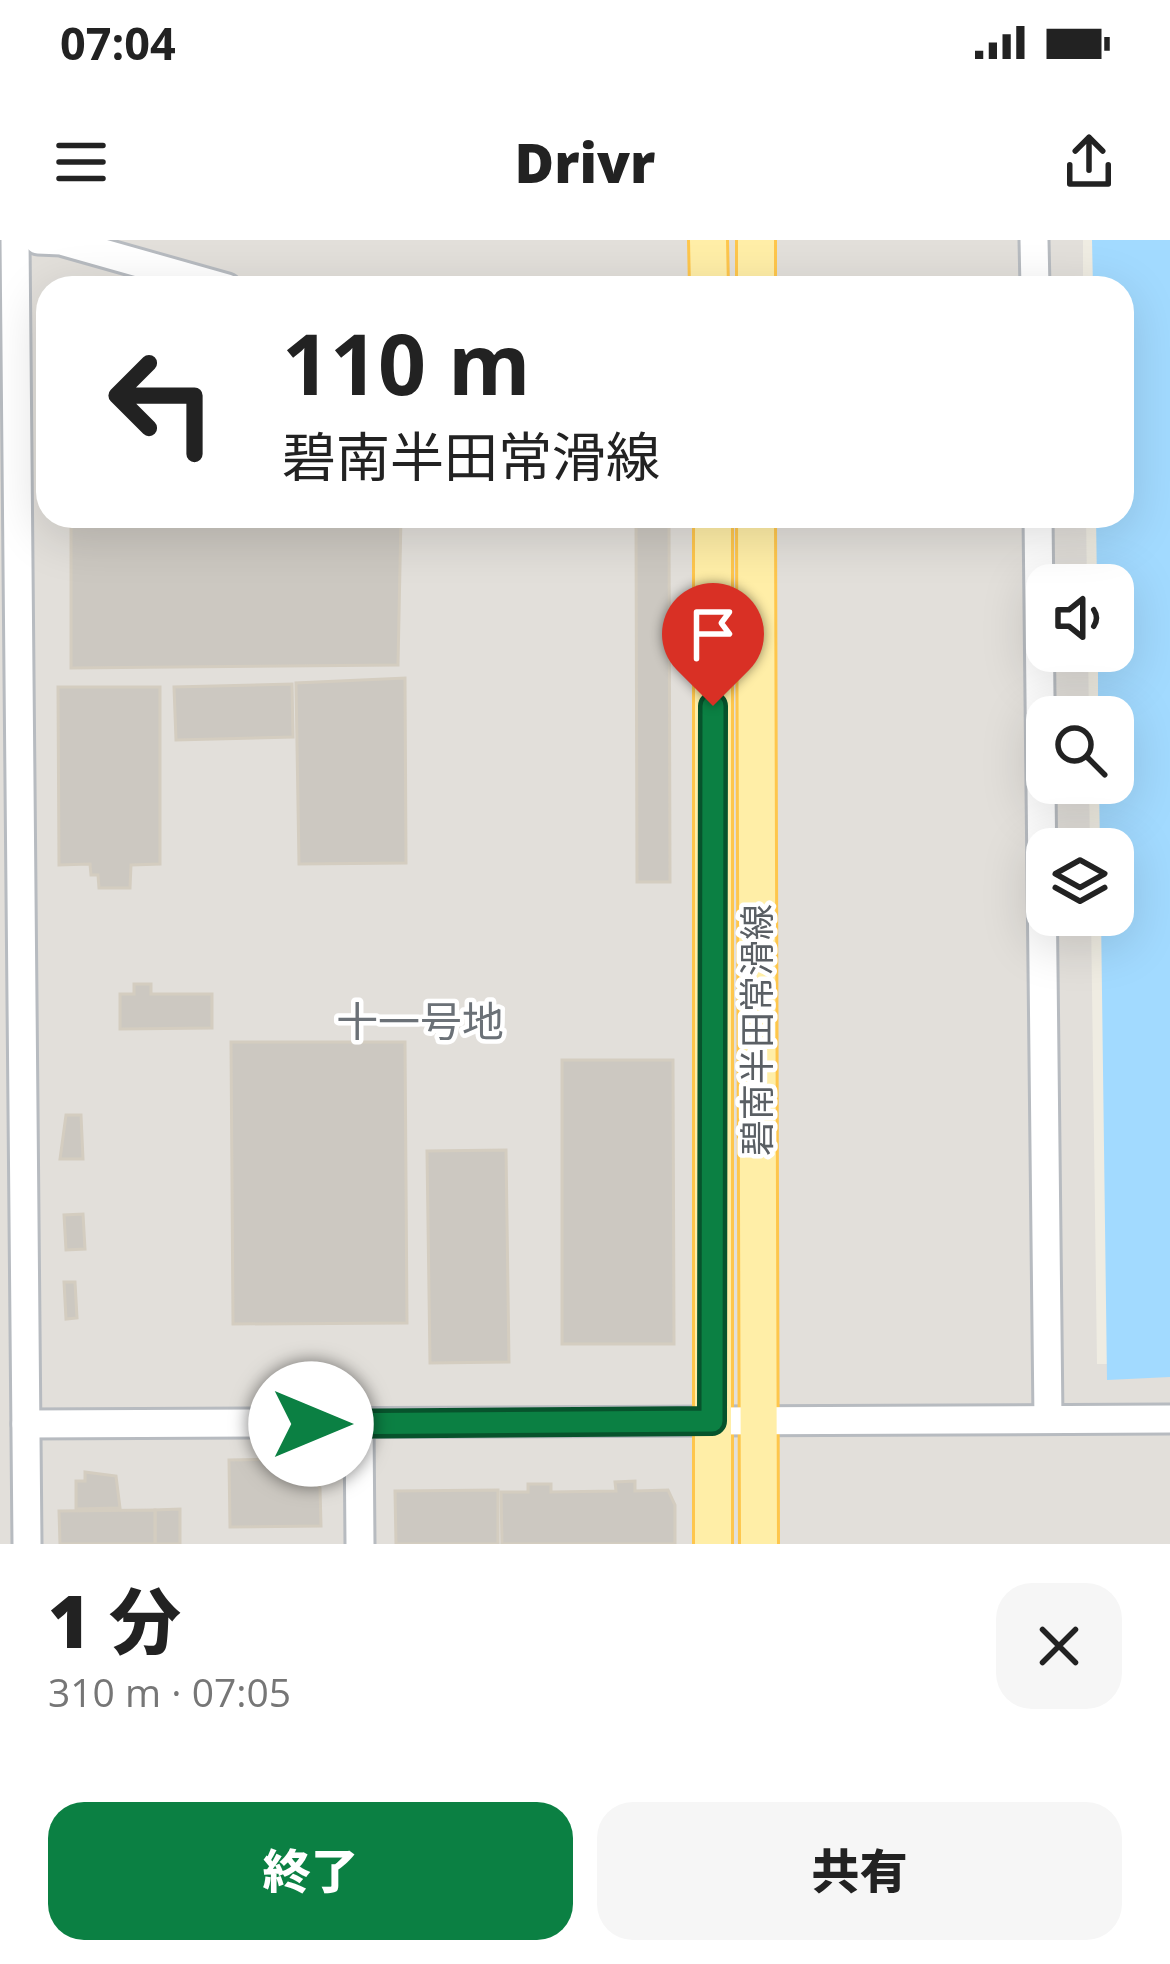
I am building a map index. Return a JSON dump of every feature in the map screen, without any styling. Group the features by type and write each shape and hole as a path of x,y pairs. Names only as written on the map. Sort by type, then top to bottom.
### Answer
{"main road":[{"path":"705,276 707,240"},
{"path":"756,240 756,276"},
{"name":"碧南半田常滑線","path":"713,528 713,1544"},
{"name":"碧南半田常滑線","path":"756,528 759,1544"}],"street":[{"path":"15,240 27,1544"},
{"path":"38,240 61,241 184,276"},
{"path":"692,240 701,276"},
{"path":"1034,240 1035,276"},
{"path":"1038,528 1048,1419"},
{"path":"26,1424 1170,1419"},
{"path":"359,1424 359,1544"}],"shaded area":[{"path":"0,240 1083,240 1083,276 36,276 36,528 1086,528 1087,564 1026,564 1026,672 1088,672 1089,696 1026,696 1026,804 1089,804 1090,828 1026,828 1026,936 1091,936 1097,1364 1170,1364 1170,1544 0,1544"}],"water":[{"path":"1092,240 1170,240 1170,1377 1107,1380 1101,936 1134,936 1134,828 1100,828 1099,804 1134,804 1134,696 1098,696 1098,672 1134,672 1134,564 1097,564 1096,528 1134,528 1134,276 1093,276"}],"building":[{"path":"71,528 401,528 398,665 71,668"},
{"path":"636,528 669,528 670,882 637,882"},
{"path":"405,678 406,863 299,864 296,683"},
{"path":"292,684 293,737 176,740 174,687"},
{"path":"58,687 160,687 160,864 131,865 130,888 99,888 98,875 91,875 90,864 59,865"},
{"path":"134,984 151,984 151,994 212,994 212,1028 120,1029 120,994 134,994"},
{"path":"231,1042 405,1042 407,1323 233,1324"},
{"path":"562,1060 673,1060 674,1344 562,1344"},
{"path":"66,1115 81,1115 83,1159 60,1159"},
{"path":"506,1150 509,1362 430,1363 427,1151"},
{"path":"83,1214 85,1249 66,1250 64,1215"},
{"path":"64,1282 75,1282 77,1318 66,1319"},
{"path":"293,1459 320,1488 321,1526 230,1527 229,1460"},
{"path":"85,1472 116,1476 120,1508 76,1509 76,1481 85,1481"},
{"path":"635,1481 635,1491 668,1490 675,1505 675,1544 502,1544 501,1492 528,1492 528,1484 551,1484 551,1492 616,1491 615,1482"},
{"path":"498,1490 498,1544 396,1544 395,1491"},
{"path":"180,1509 180,1544 155,1544 155,1510"},
{"path":"155,1510 155,1544 60,1544 59,1511"}],"district":[{"name":"十一号地","path":"420,1022"}],"route":[{"path":"311,1424 712,1421 713,706"}]}
